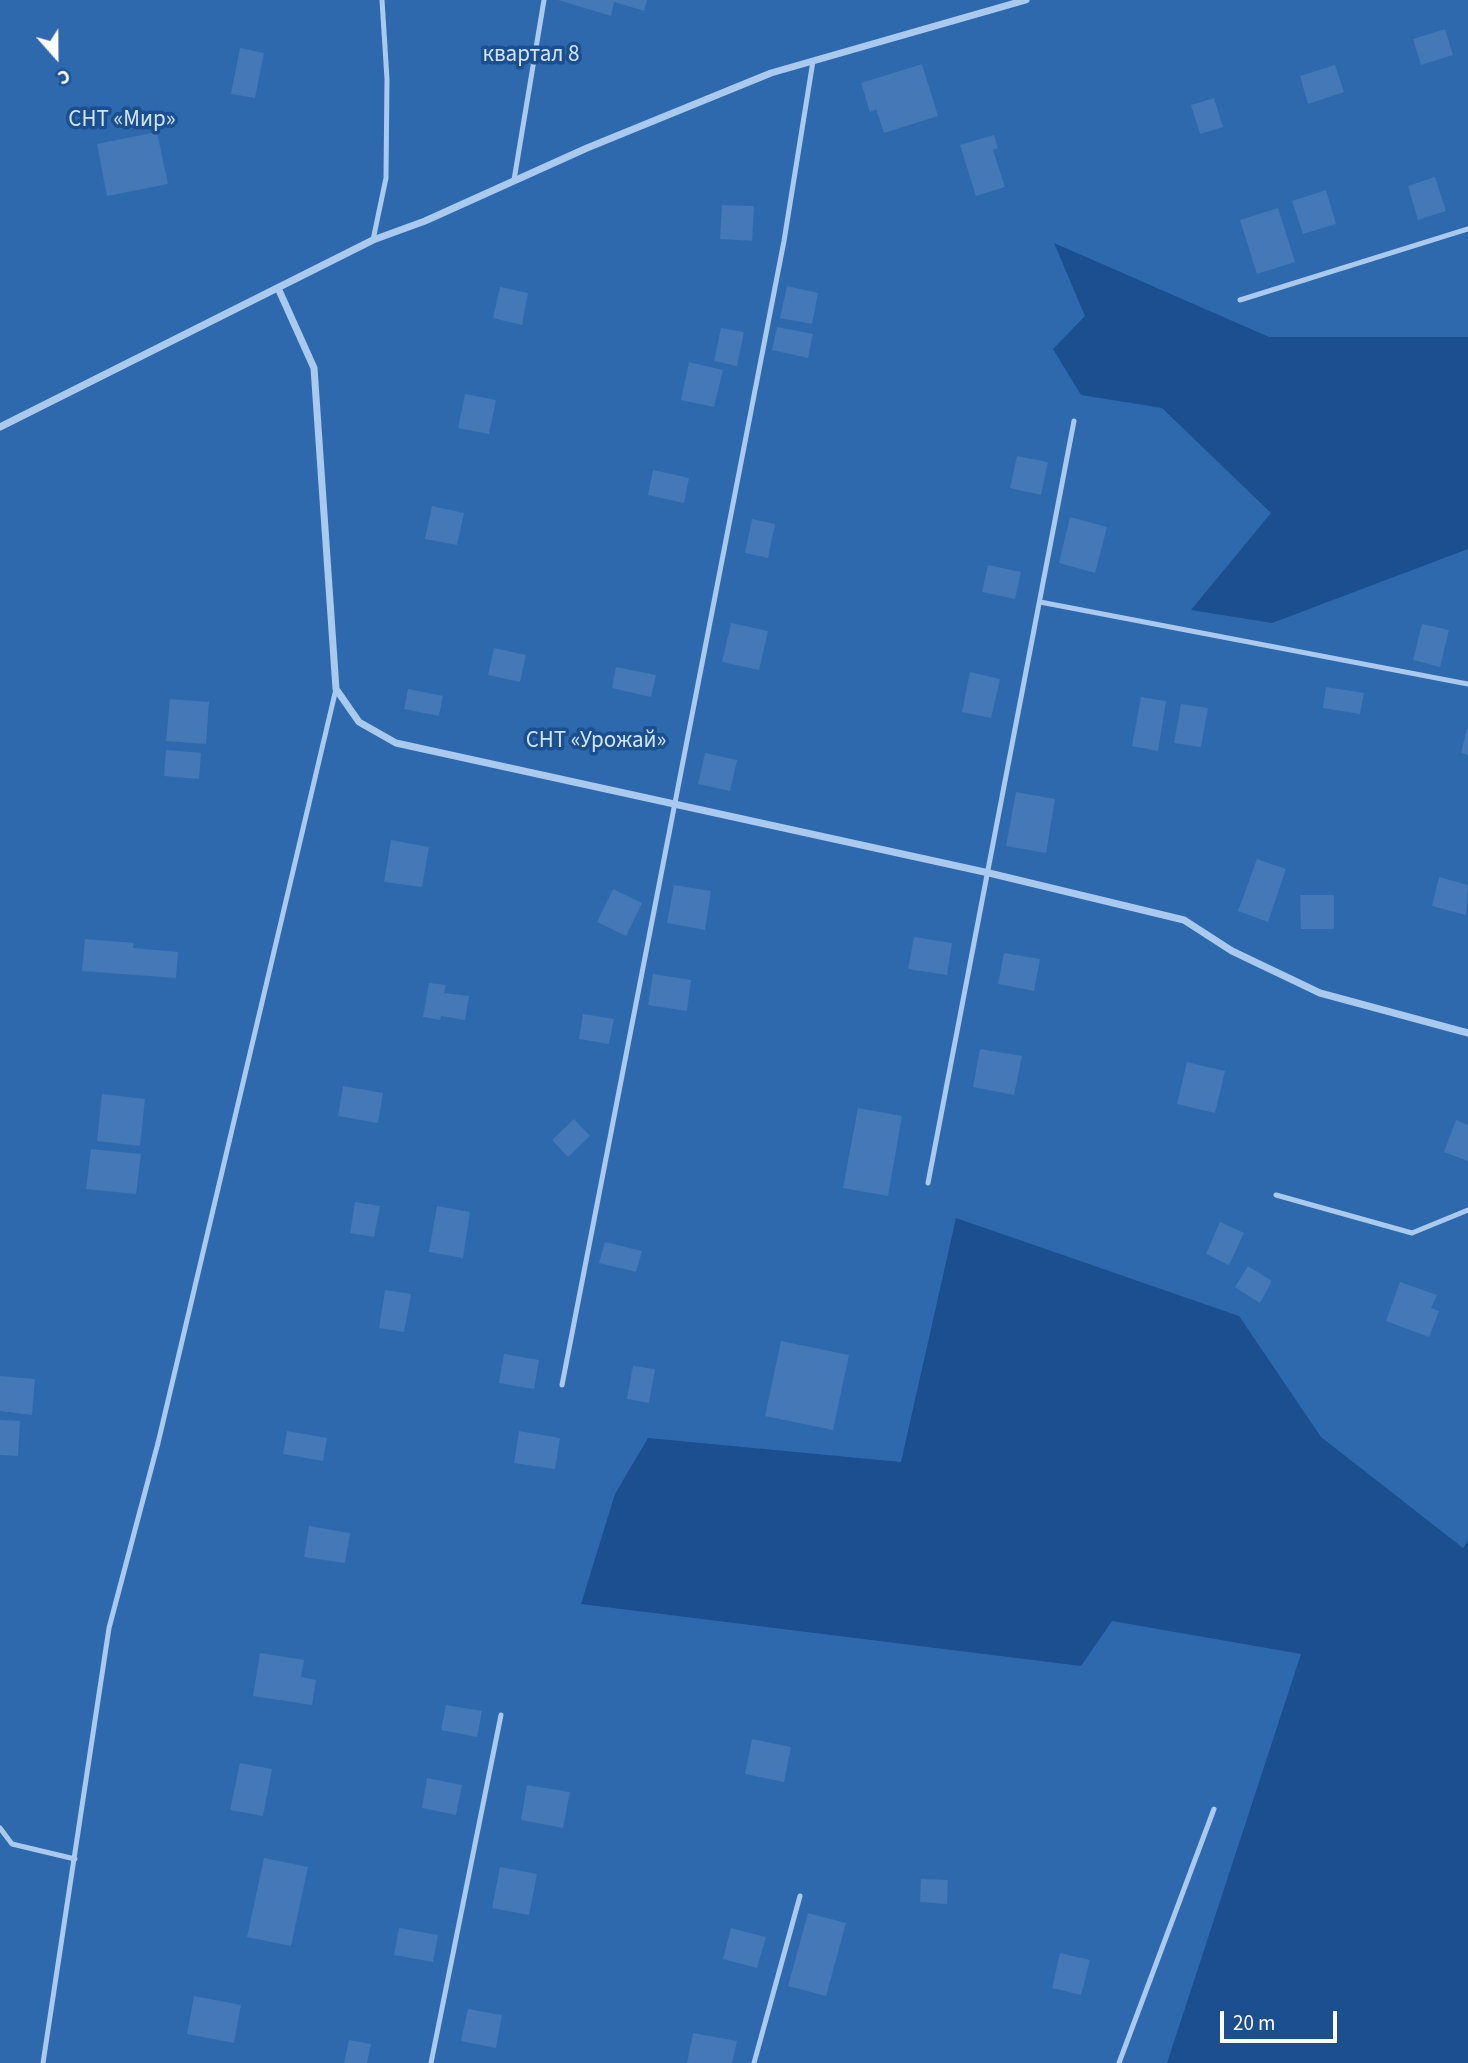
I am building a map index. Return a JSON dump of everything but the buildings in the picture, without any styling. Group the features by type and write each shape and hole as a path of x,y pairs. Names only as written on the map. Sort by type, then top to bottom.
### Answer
{"street":[{"path":"0,427 373,240 425,221 587,148 759,78 1026,0"},
{"path":"278,288 314,368 336,689 359,722 396,743 989,873 1184,920 1232,951 1320,993 1468,1033"}],"lane":[{"path":"373,240 386,178 387,79 382,0"},
{"path":"514,180 544,0"},
{"path":"562,1385 785,241 813,61"},
{"path":"1240,300 1468,229"},
{"path":"928,1183 1074,421"},
{"path":"1040,602 1468,684"},
{"path":"43,2063 109,1628 158,1443 336,689"},
{"path":"1276,1195 1412,1233 1468,1210"},
{"path":"431,2063 501,1715"},
{"path":"1119,2063 1214,1809"},
{"path":"0,1828 12,1843 75,1859"},
{"path":"754,2063 800,1896"}],"green space":[{"name":"СНТ «Урожай»","path":"0,0 1468,0 1468,337 1269,337 1054,243 1085,316 1053,349 1081,395 1162,408 1271,513 1191,610 1272,623 1468,549 1468,1541 1463,1548 1321,1437 1239,1316 956,1218 901,1462 648,1438 615,1494 581,1604 1081,1666 1112,1621 1301,1654 1167,2063 0,2063"}],"park label":[{"name":"квартал 8","path":"531,56"},
{"name":"СНТ «Мир»","path":"122,121"}]}
